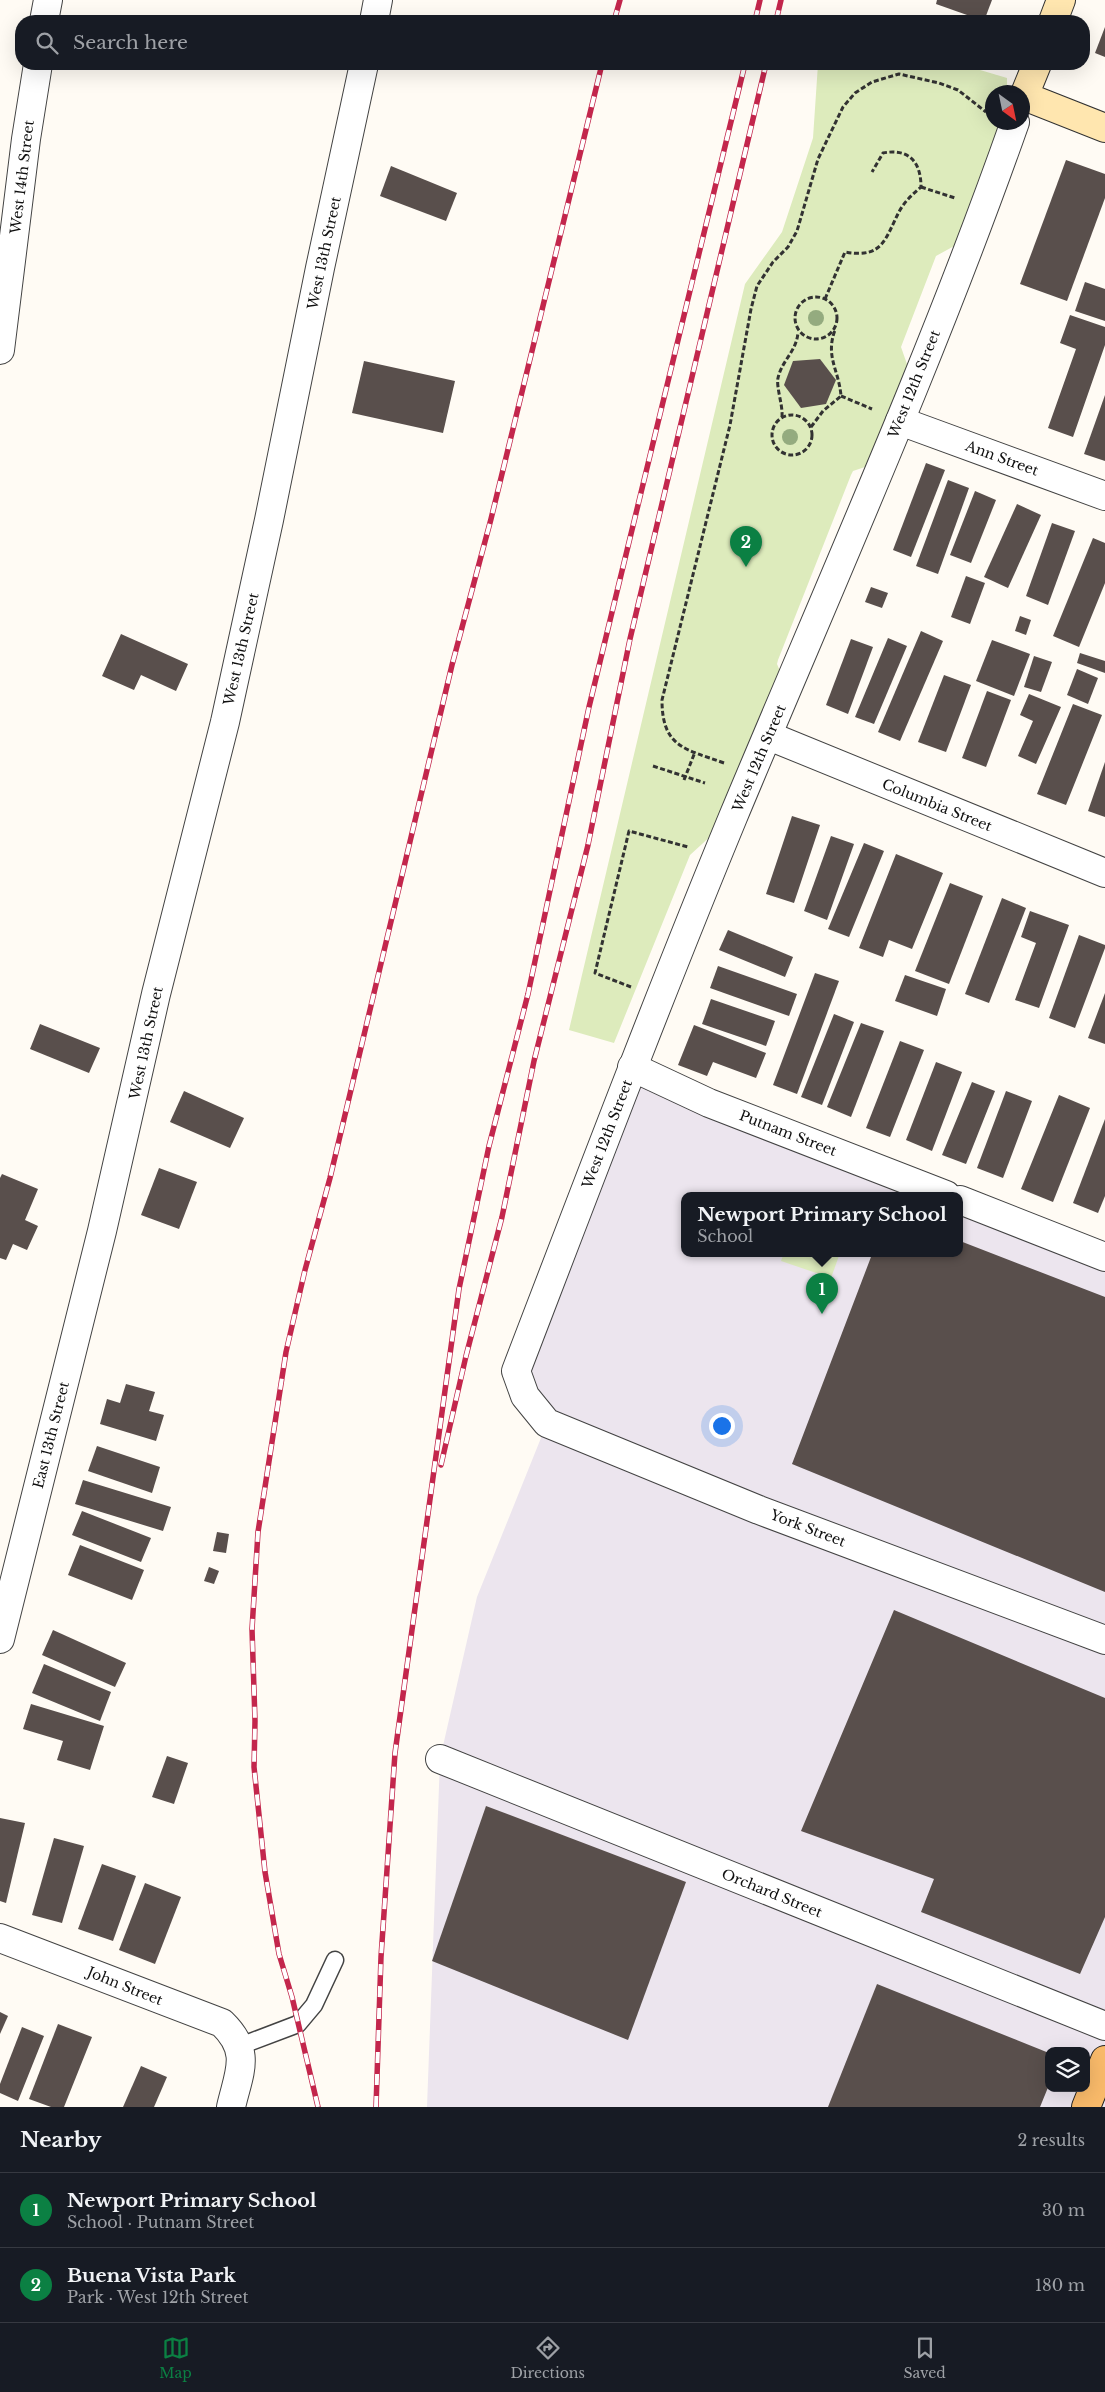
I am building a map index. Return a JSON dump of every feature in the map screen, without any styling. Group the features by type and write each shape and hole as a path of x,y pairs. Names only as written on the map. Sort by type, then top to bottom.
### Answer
{"main road":[{"path":"1086,2107 1105,2060"}],"street":[{"path":"45,15 48,0"},
{"path":"375,15 378,0"},
{"path":"1054,15 1060,0"},
{"name":"West 14th Street","path":"0,350 26,139 37,70"},
{"name":"West 13th Street","path":"102,1231 156,994 225,722 363,70"},
{"path":"1028,85 1034,70"},
{"path":"1030,101 1105,128"},
{"name":"West 12th Street","path":"525,1396 516,1371 632,1067 900,421 984,208 1012,130"},
{"name":"Ann Street","path":"900,421 1105,496"},
{"name":"Columbia Street","path":"769,736 1105,873"},
{"name":"Putnam Street","path":"632,1067 709,1102 938,1192"},
{"path":"963,1201 1105,1257"},
{"name":"East 13th Street","path":"0,1639 102,1231"},
{"name":"York Street","path":"525,1396 547,1423 759,1510 1105,1640"},
{"name":"Orchard Street","path":"440,1759 1105,2026"},
{"name":"John Street","path":"0,1938 222,2023 240,2046"},
{"path":"231,2107 242,2067 240,2046"}],"lane":[{"path":"240,2046 298,2024 314,2005 334,1960"}],"path":[{"path":"752,774 682,747 672,739 664,727 662,700 730,425 751,309 757,286 773,262 788,247 797,231 818,159 843,107 855,93 872,82 899,74 939,83 958,90 985,112"},
{"path":"825,299 845,252 859,255 872,250 886,241 900,210 921,187 921,175 916,163 906,154 895,151 882,153 872,172"},
{"path":"921,187 984,208"},
{"path":"782,417 783,406 777,380 782,368 794,350 798,331 795,321 796,310 803,301 814,297 825,299 834,306 838,316 830,344 831,355 840,384 841,396 823,411 811,427"},
{"path":"798,331 807,338 818,340 828,336 836,327"},
{"path":"793,414 804,418 811,427 813,438 809,447 801,454 790,456 780,452 773,445 771,434 774,424 782,417 793,414"},
{"path":"685,778 695,752"},
{"path":"653,766 705,783"},
{"path":"631,987 595,973 629,831 688,847"}],"shaded area":[{"path":"632,1067 939,1192 681,1192 681,1257 963,1257 963,1201 1105,1257 1105,2107 427,2107 440,1759 477,1597 547,1423 516,1371"}],"green space":[{"path":"818,70 980,70 1007,78 1007,85 985,85 985,130 1002,130 956,245 936,256 901,347 908,367 868,466 853,471 851,475 778,660 777,664 783,678 713,834 690,855 614,1043 569,1030 745,284 782,232 813,138"},
{"path":"782,1257 839,1257 831,1278 781,1261"}],"building":[{"path":"937,0 992,0 986,15 967,15 936,4"},
{"path":"1105,27 1105,57 1095,53"},
{"path":"1066,160 1105,174 1105,198 1067,301 1020,284"},
{"path":"391,166 457,193 446,221 380,196"},
{"path":"1085,282 1105,289 1105,321 1075,311"},
{"path":"1070,315 1105,327 1105,345 1073,437 1048,428 1076,349 1060,343"},
{"path":"820,359 836,380 826,404 801,408 784,385 793,361"},
{"path":"364,361 455,381 443,433 352,413"},
{"path":"1105,395 1105,461 1084,454"},
{"path":"926,463 945,470 911,557 893,550"},
{"path":"948,480 969,488 938,574 916,566"},
{"path":"975,491 996,500 971,563 950,555"},
{"path":"1017,504 1041,515 1008,588 984,577"},
{"path":"1052,523 1075,531 1048,605 1026,596"},
{"path":"1093,538 1105,543 1105,583 1079,647 1053,636"},
{"path":"966,576 985,583 970,624 951,617"},
{"path":"871,587 888,593 882,608 865,602"},
{"path":"1020,616 1031,620 1026,635 1015,631"},
{"path":"921,631 943,641 900,741 878,732"},
{"path":"121,634 188,664 176,691 141,675 134,690 102,676"},
{"path":"888,638 907,646 874,724 855,717"},
{"path":"851,639 873,647 848,714 826,705"},
{"path":"992,640 1030,654 1014,696 976,681"},
{"path":"1080,653 1105,661 1105,673 1077,663"},
{"path":"1034,656 1052,662 1041,692 1024,687"},
{"path":"1077,669 1098,678 1088,704 1067,695"},
{"path":"944,675 971,685 946,752 918,742"},
{"path":"987,691 1011,700 986,767 962,758"},
{"path":"1029,694 1061,707 1036,764 1018,756 1033,721 1020,715"},
{"path":"1073,704 1102,715 1066,805 1037,794"},
{"path":"1105,762 1105,817 1088,811"},
{"path":"792,816 820,825 794,903 766,894"},
{"path":"831,836 854,844 827,920 804,911"},
{"path":"864,843 884,851 849,937 828,929"},
{"path":"896,854 943,873 912,949 889,940 883,957 859,948"},
{"path":"950,883 983,896 949,984 915,971"},
{"path":"1002,898 1026,908 989,1003 965,994"},
{"path":"1030,911 1069,925 1039,1008 1015,1000 1036,943 1021,937"},
{"path":"728,930 793,957 785,977 719,950"},
{"path":"1079,935 1105,945 1105,948 1075,1028 1049,1018"},
{"path":"718,966 797,994 789,1016 710,988"},
{"path":"815,973 839,981 797,1094 773,1085"},
{"path":"905,975 946,989 937,1016 895,1001"},
{"path":"1105,993 1105,1044 1088,1038"},
{"path":"711,999 775,1021 766,1046 702,1024"},
{"path":"834,1014 854,1022 822,1105 801,1097"},
{"path":"861,1023 884,1031 851,1117 827,1107"},
{"path":"40,1024 100,1048 89,1073 30,1049"},
{"path":"694,1025 766,1053 756,1078 713,1062 707,1076 678,1065"},
{"path":"900,1041 924,1050 890,1137 866,1128"},
{"path":"936,1062 962,1072 932,1151 906,1140"},
{"path":"972,1082 995,1091 966,1164 942,1155"},
{"path":"184,1091 244,1118 230,1148 170,1122"},
{"path":"1006,1091 1032,1101 1003,1178 977,1168"},
{"path":"1059,1095 1090,1108 1053,1202 1021,1189"},
{"path":"1105,1119 1105,1196 1098,1213 1073,1203"},
{"path":"159,1168 197,1182 179,1229 141,1215"},
{"path":"2,1174 38,1189 25,1220 38,1226 27,1250 13,1244 6,1260 0,1258 0,1178"},
{"path":"963,1242 1105,1297 1105,1592 792,1464 871,1257 963,1257"},
{"path":"126,1384 155,1392 149,1411 164,1415 156,1441 100,1424 107,1399 120,1403"},
{"path":"97,1446 160,1467 152,1493 88,1471"},
{"path":"83,1480 171,1507 163,1531 75,1504"},
{"path":"82,1511 151,1538 141,1562 72,1535"},
{"path":"217,1532 229,1534 226,1553 213,1551"},
{"path":"80,1545 144,1570 132,1600 68,1575"},
{"path":"209,1567 219,1571 214,1584 204,1581"},
{"path":"894,1610 1105,1698 1105,1917 1080,1974 921,1912 934,1879 801,1831"},
{"path":"53,1630 126,1663 115,1687 42,1655"},
{"path":"44,1664 111,1692 100,1721 32,1693"},
{"path":"31,1704 104,1726 90,1770 57,1760 63,1741 23,1729"},
{"path":"167,1756 188,1763 174,1804 152,1797"},
{"path":"486,1806 686,1882 628,2040 432,1961"},
{"path":"0,1818 25,1823 6,1903 0,1901"},
{"path":"54,1838 84,1846 62,1923 32,1915"},
{"path":"102,1864 136,1876 113,1941 78,1929"},
{"path":"145,1883 181,1897 155,1964 119,1950"},
{"path":"877,1984 1045,2051 1046,2092 1040,2107 828,2107"},
{"path":"0,2012 8,2016 0,2034"},
{"path":"58,2024 92,2037 64,2107 51,2107 29,2099"},
{"path":"22,2027 44,2036 18,2101 0,2093 0,2084"},
{"path":"141,2066 167,2077 154,2107 123,2107"}],"railway":[{"path":"616,15 620,0"},
{"path":"756,15 760,0"},
{"path":"777,15 781,0"},
{"path":"318,2107 292,1997 279,1954 265,1872 254,1767 255,1721 252,1629 258,1532 286,1352 305,1270 330,1178 452,665 491,519 601,70"},
{"path":"376,2107 381,1957 395,1753 459,1289 489,1146 528,994 589,707 744,70"},
{"path":"441,1465 466,1356 502,1217 534,1061 588,845 630,639 765,70"}],"place":[{"name":"Buena Vista Park","path":"746,567"},
{"name":"Newport Primary School","path":"822,1314"}]}
